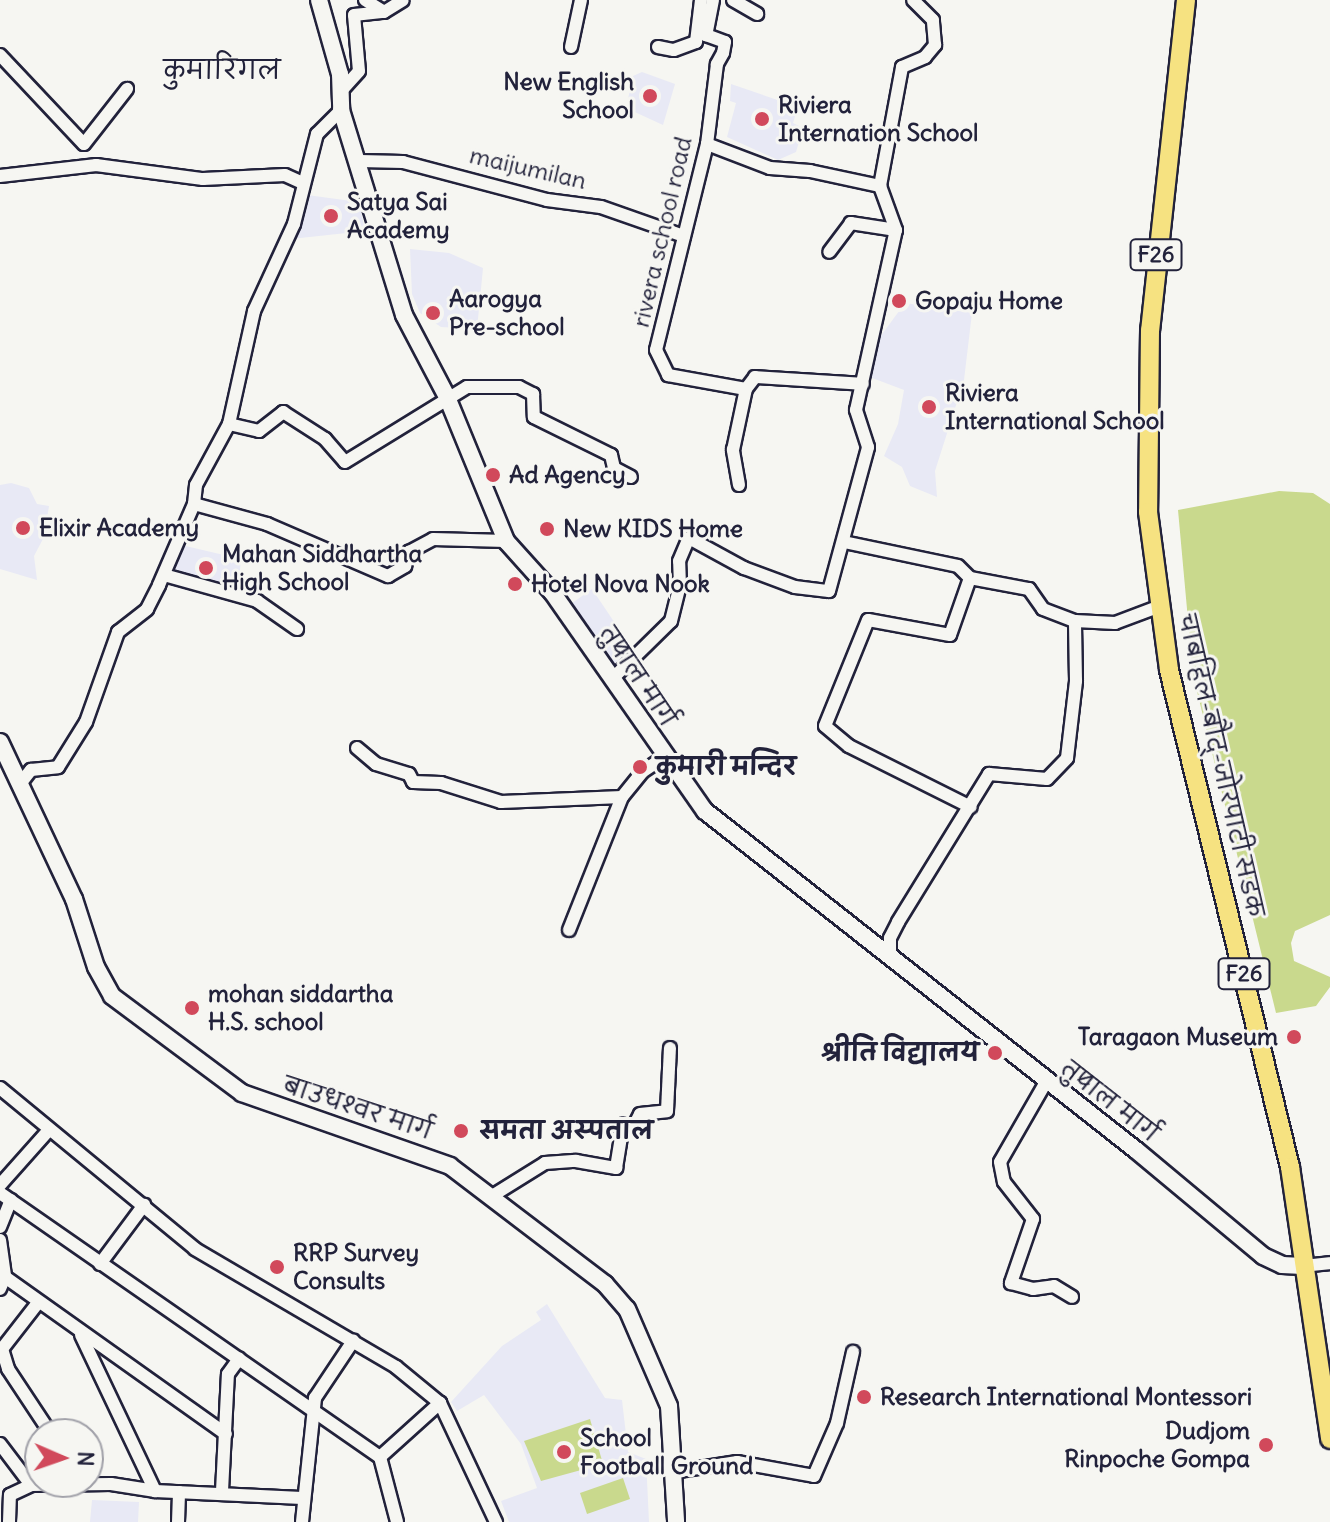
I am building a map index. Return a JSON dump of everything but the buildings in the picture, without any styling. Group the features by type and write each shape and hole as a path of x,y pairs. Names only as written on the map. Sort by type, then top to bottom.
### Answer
{"main road":[{"name":"चाबहिल-बौद्-जोरपाटी सडक","path":"1186,0 1157,241 1146,414 1148,512 1169,670 1290,1167 1330,1439"}],"street":[{"name":"तुषाल मार्ग","path":"319,0 342,90 341,110 360,161 404,315 447,397 506,541 552,592 664,757 705,811 730,835 890,954 1263,1256 1282,1265 1303,1266"},
{"path":"365,0 384,12"},
{"path":"342,90 359,71 354,15 384,12 403,0"},
{"path":"571,47 581,0"},
{"path":"658,47 674,50 696,42 701,0"},
{"name":"rivera school road","path":"713,0 706,35 725,42 717,64 707,144 656,350 660,365 668,375 746,389"},
{"path":"733,0 757,14"},
{"path":"613,678 671,621 680,586 679,561 689,538 744,568 816,591 829,591 844,542 844,526 868,447 856,410 896,230 880,186 902,67 925,57 935,45 933,20 913,0"},
{"path":"0,55 84,144 127,89"},
{"path":"20,784 31,770 58,767 86,722 118,632 147,609 164,575 194,504 196,485 229,424 254,311 294,224 301,182 317,134 341,110"},
{"path":"707,144 770,168 880,186"},
{"name":"maijumilan","path":"360,161 403,162 547,200 590,205 684,236"},
{"path":"0,176 109,165 203,179 285,175 301,182"},
{"path":"829,252 851,223 896,230"},
{"path":"739,485 733,450 746,389 755,377 770,374 863,384"},
{"path":"229,424 259,431 283,412 325,439 345,462 447,397 492,384 532,392 534,417 611,455 614,468 631,477"},
{"path":"194,504 267,524 388,576 405,566 409,552 433,539 506,541"},
{"path":"844,542 958,566 970,578 1029,589 1043,609 1075,621 1115,623 1160,606"},
{"path":"164,575 257,601 297,629"},
{"path":"970,578 950,635 868,620 825,726 849,746 971,807"},
{"path":"890,954 890,938 898,922 989,774 1047,779 1067,758 1076,681 1075,621"},
{"name":"बाउधश्वर मार्ग","path":"0,742 74,899 96,967 112,996 242,1093 425,1153 492,1196 605,1284 627,1309 669,1406 676,1522"},
{"path":"357,748 376,764 409,774 413,782 441,783 501,802 622,797"},
{"path":"569,930 622,797 664,757"},
{"path":"492,1196 545,1163 576,1161 616,1168 623,1125 634,1126 640,1114 667,1111 670,1048"},
{"path":"1046,1082 1000,1162 1004,1182 1033,1219 1011,1283 1033,1289 1054,1286 1072,1297"},
{"path":"0,1088 48,1131 195,1249 353,1341 440,1403 496,1522"},
{"path":"0,1185 48,1131"},
{"path":"0,1227 6,1197 380,1457 397,1522"},
{"path":"100,1264 144,1205"},
{"path":"0,1240 2,1283 226,1434"},
{"path":"1303,1266 1330,1263"},
{"path":"37,1304 2,1349 8,1369 40,1418"},
{"path":"80,1333 155,1491"},
{"path":"302,1522 312,1410 353,1341"},
{"path":"673,1472 737,1462 814,1476 837,1423 853,1352"},
{"path":"222,1491 228,1374 239,1359"},
{"path":"380,1457 440,1403"},
{"path":"0,1444 24,1476"},
{"path":"104,1485 155,1491 222,1491 302,1498"},
{"path":"9,1522 10,1495 24,1488"},
{"path":"178,1522 179,1492"}],"shaded area":[{"name":"New English School","path":"642,72 675,84 663,125 626,108 633,76"},
{"name":"Riviera Internation School","path":"731,84 798,107 793,123 803,128 796,152 778,160 727,137 736,103 730,101"},
{"name":"Satya Sai Academy","path":"307,195 359,202 365,231 291,239"},
{"path":"410,249 449,253 483,268 477,329 441,327 420,313 412,294"},
{"name":"Riviera International School","path":"905,303 972,313 964,380 935,471 937,497 910,486 902,467 884,456 898,424 904,390 867,376 880,337"},
{"name":"Elixir Academy","path":"11,483 29,488 37,504 49,506 44,537 34,556 37,580 0,569 0,485"},
{"name":"Mahan Siddhartha High School","path":"177,544 241,559 238,592 170,577"},
{"path":"592,589 633,650 609,667 568,606"},
{"path":"547,1304 605,1398 622,1400 628,1452 646,1459 649,1522 509,1522 501,1501 537,1488 521,1444 484,1395 457,1411 451,1402 502,1346 541,1320 536,1312"},
{"path":"92,1500 139,1502 138,1522 90,1522"}],"green space":[{"path":"1279,491 1313,493 1330,504 1330,915 1295,931 1291,943 1294,961 1330,977 1330,987 1316,1006 1276,1013 1193,675 1178,510"},
{"name":"School Football Ground","path":"590,1419 603,1464 541,1481 524,1441"},
{"path":"623,1478 630,1499 587,1514 580,1493"}],"place":[{"name":"New English School","path":"650,96"},
{"name":"Riviera Internation School","path":"762,119"},
{"name":"Satya Sai Academy","path":"331,216"},
{"name":"Gopaju Home","path":"899,301"},
{"name":"Aarogya Pre-school","path":"433,313"},
{"name":"Riviera International School","path":"929,407"},
{"name":"Ad Agency","path":"493,475"},
{"name":"Elixir Academy","path":"23,528"},
{"name":"New KIDS Home","path":"547,529"},
{"name":"Mahan Siddhartha High School","path":"206,568"},
{"name":"Hotel Nova Nook","path":"515,584"},
{"name":"कुमारी मन्दिर","path":"640,767"},
{"name":"mohan siddartha H.S. school","path":"192,1008"},
{"name":"Taragaon Museum","path":"1294,1037"},
{"name":"श्रीति विद्यालय","path":"995,1053"},
{"name":"समता अस्पताल","path":"461,1131"},
{"name":"RRP Survey Consults","path":"277,1267"},
{"name":"Research International Montessori","path":"864,1397"},
{"name":"Dudjom Rinpoche Gompa","path":"1266,1445"},
{"name":"School Football Ground","path":"564,1452"}],"district":[{"name":"कुमारिगल","path":"222,70"}]}
